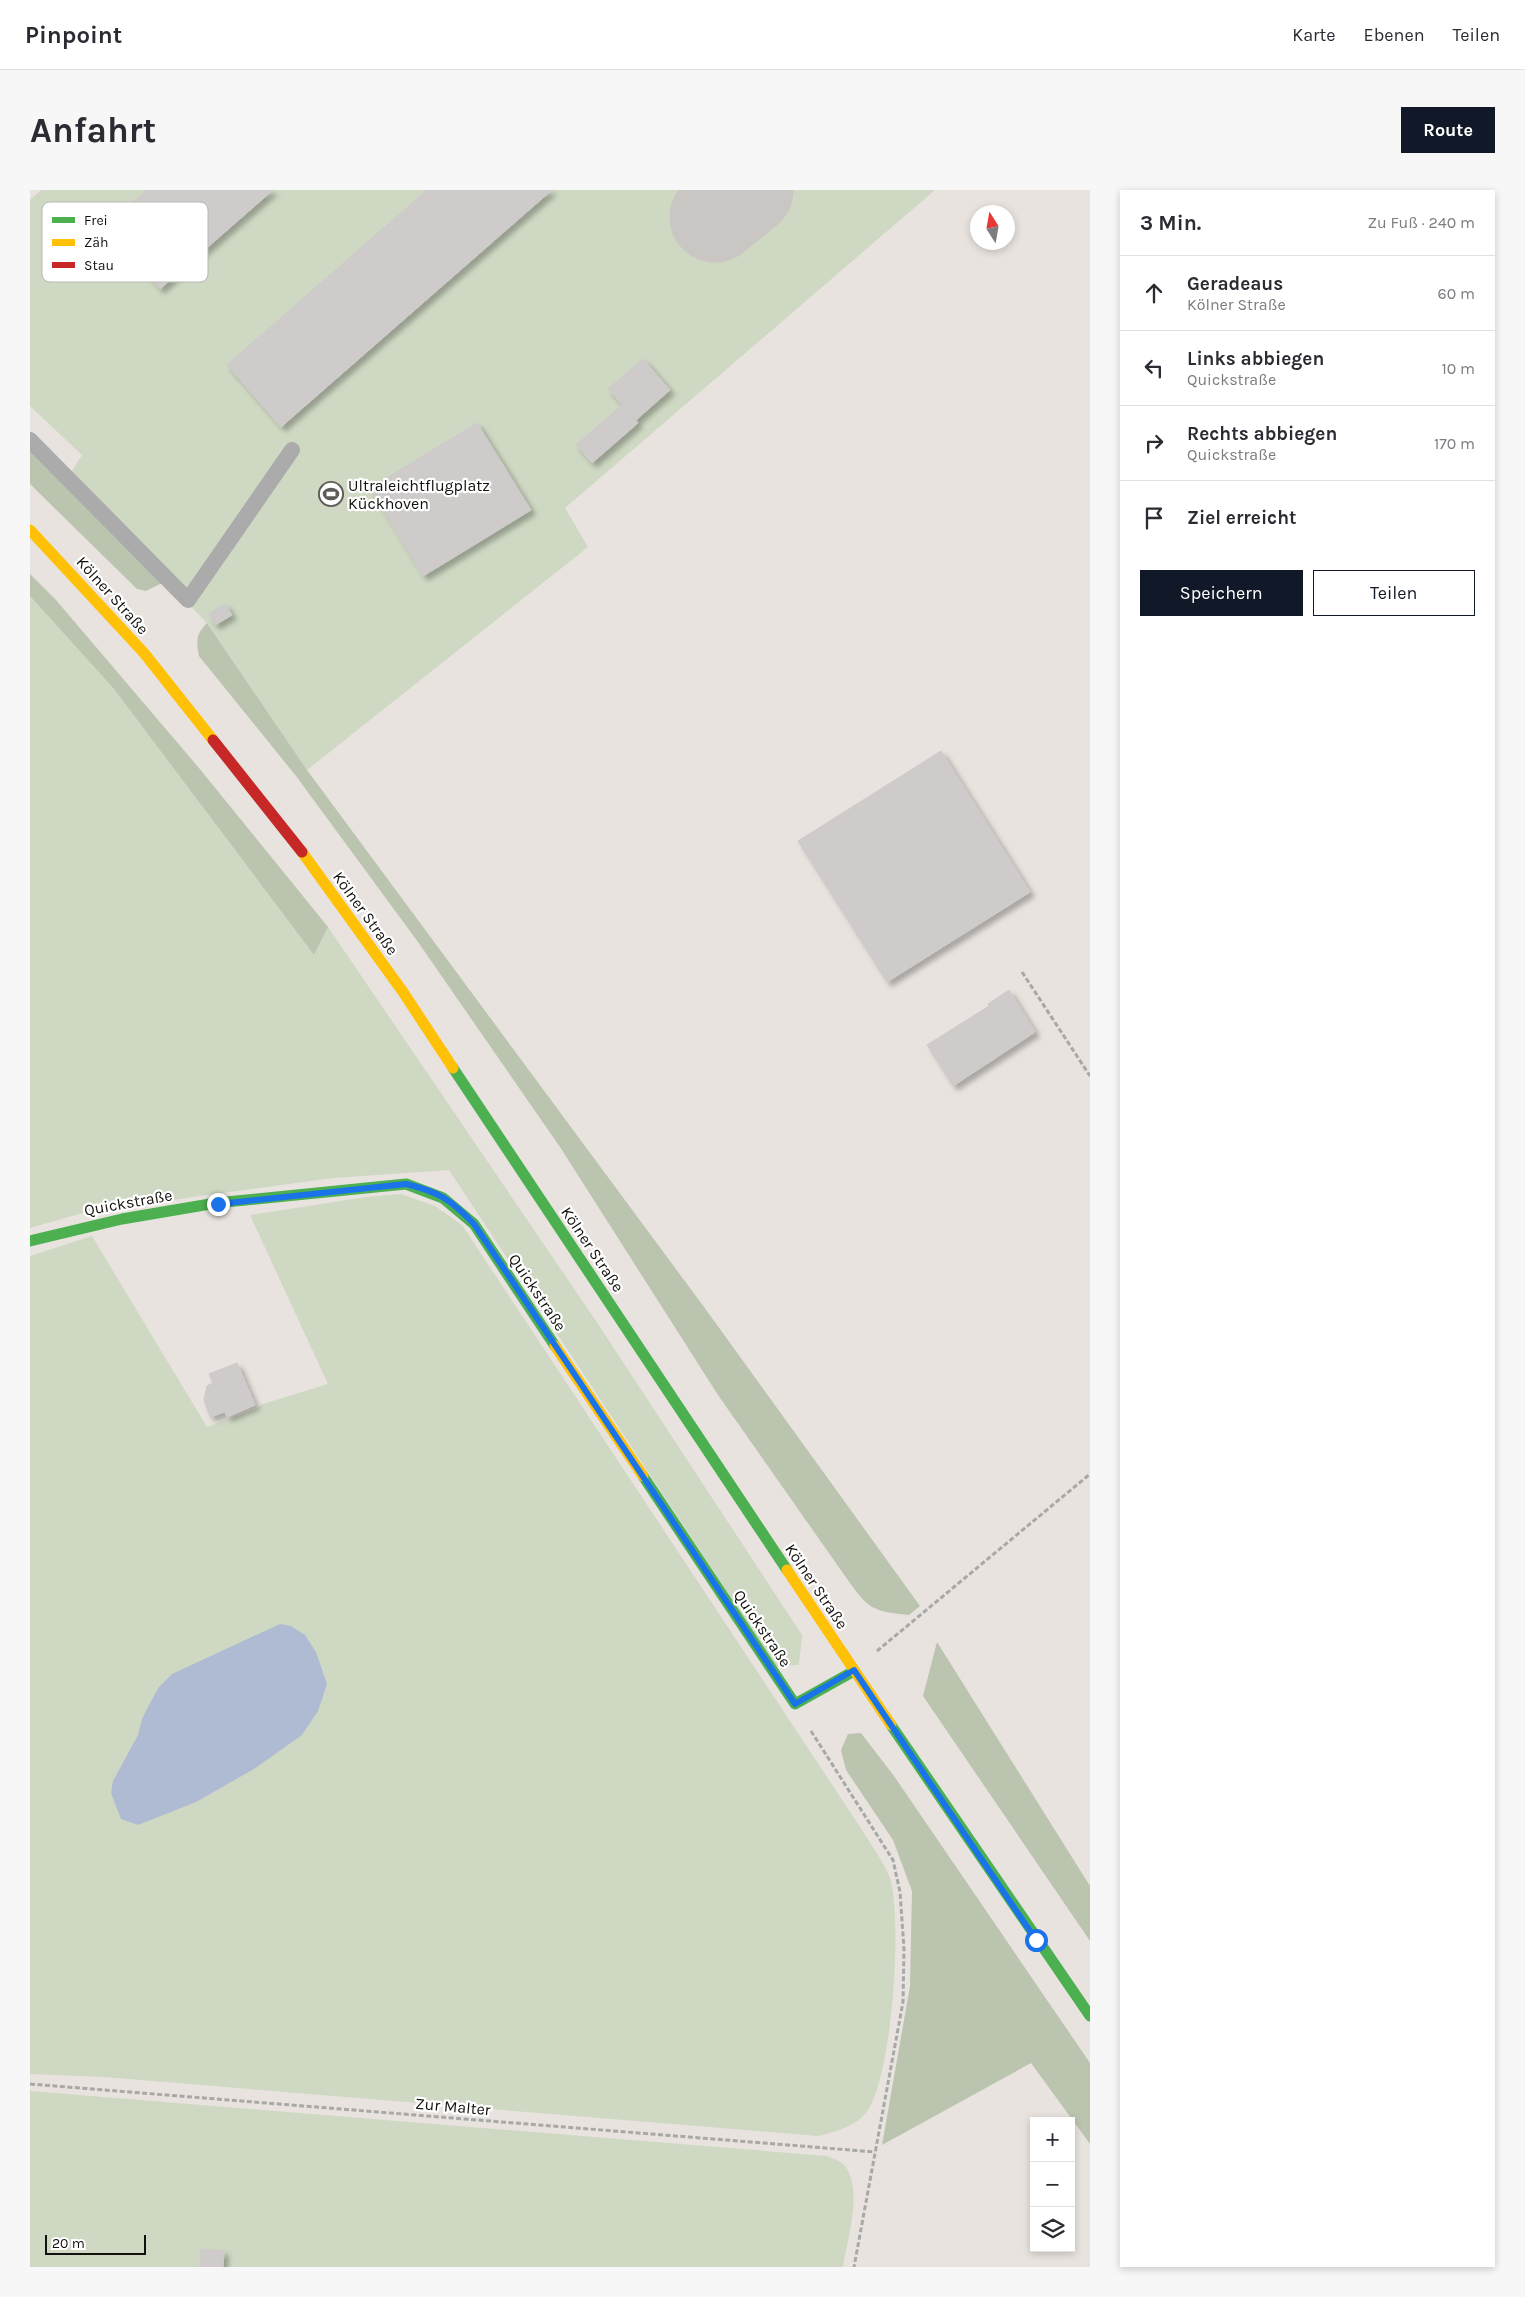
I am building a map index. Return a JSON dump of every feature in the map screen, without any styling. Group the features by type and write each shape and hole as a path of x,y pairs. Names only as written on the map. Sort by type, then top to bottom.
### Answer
{"main road":[{"name":"Kölner Straße","path":"30,530 144,653 289,834 393,978 854,1670 1090,2016"},
{"name":"Quickstraße","path":"30,1241 130,1217 218,1204 406,1184 431,1190 454,1204 474,1224 795,1704"},
{"path":"795,1704 854,1670"}],"lane":[{"path":"30,440 188,600 292,450"}],"path":[{"path":"1022,972 1090,1076"},
{"path":"854,1670 1090,1474"},
{"path":"795,1704 892,1860 900,1892 904,1949 902,2002 854,2267"},
{"name":"Zur Malter","path":"30,2084 875,2152"}],"green space":[{"name":"Ultraleichtflugplatz Kückhoven","path":"41,190 935,190 565,508 588,547 307,770 208,624 67,479 82,455 30,406 30,200"},
{"path":"30,444 166,581 146,591 137,589 30,484"},
{"path":"30,574 56,600 199,768 328,927 314,955 114,689 30,596"},
{"path":"30,596 114,689 314,955 328,927 598,1324 802,1635 799,1665 776,1666 449,1170 333,1178 207,1195 83,1213 30,1228"},
{"path":"207,623 307,770 704,1307 920,1606 909,1615 885,1612 871,1606 859,1595 845,1576 718,1395 560,1147 418,942 296,776 199,656 198,638"},
{"path":"401,1194 435,1206 462,1225 887,1870 894,1903 895,1931 893,1999 889,2033 876,2091 868,2110 864,2116 846,2127 818,2136 104,2077 30,2074 30,1256 92,1236 207,1427 254,1410 263,1404 328,1384 250,1215 366,1197"},
{"path":"937,1642 1090,1886 1090,1941 923,1696"},
{"path":"861,1733 894,1776 1090,2063 1090,2144 1075,2123 1075,2117 1070,2117 1031,2063 882,2145 910,1986 912,1891 893,1840 846,1770 841,1750 848,1734"},
{"path":"30,2091 827,2156 844,2165 850,2175 853,2187 854,2200 843,2267 30,2267"}],"water":[{"path":"280,1624 291,1626 305,1635 316,1652 327,1684 318,1711 302,1735 254,1769 196,1802 138,1825 121,1819 111,1793 113,1781 138,1735 142,1719 159,1687 172,1674"}],"building":[{"path":"147,190 273,190 208,247 208,202 133,202"},
{"path":"427,190 552,190 281,427 227,365"},
{"path":"154,282 168,282 160,289"},
{"path":"643,359 670,390 636,420 608,389"},
{"path":"622,405 638,423 592,463 576,445"},
{"path":"477,423 531,510 443,564 390,476"},
{"path":"390,476 443,564 423,576 370,488"},
{"path":"225,604 232,615 215,625 209,614"},
{"path":"941,751 1030,892 887,982 798,841"},
{"path":"1009,990 1035,1032 953,1086 927,1045 989,1006 988,1004"},
{"path":"237,1363 255,1405 227,1417 225,1412 210,1417 204,1400 207,1386 213,1383 209,1374"},
{"path":"201,2249 224,2251 223,2267 200,2267"}],"taxiway":[{"path":"715,217 748,190"}],"traffic: fast":[{"path":"453,1068 787,1570"},
{"path":"30,1241 122,1219 216,1203 406,1184 443,1198 474,1224 555,1346"},
{"path":"643,1476 795,1704 854,1671"},
{"path":"891,1725 1090,2016"}],"traffic: slow":[{"path":"30,530 144,653 213,740"},
{"path":"302,852 403,992 453,1068"},
{"path":"555,1346 643,1476"},
{"path":"787,1570 891,1725"}],"traffic: jam":[{"path":"213,740 302,852"}],"place":[{"name":"Ultraleichtflugplatz Kückhoven","path":"331,494"}],"route":[{"path":"218,1204 406,1184 431,1190 454,1204 474,1224 795,1704 854,1670 1036,1940"}]}
